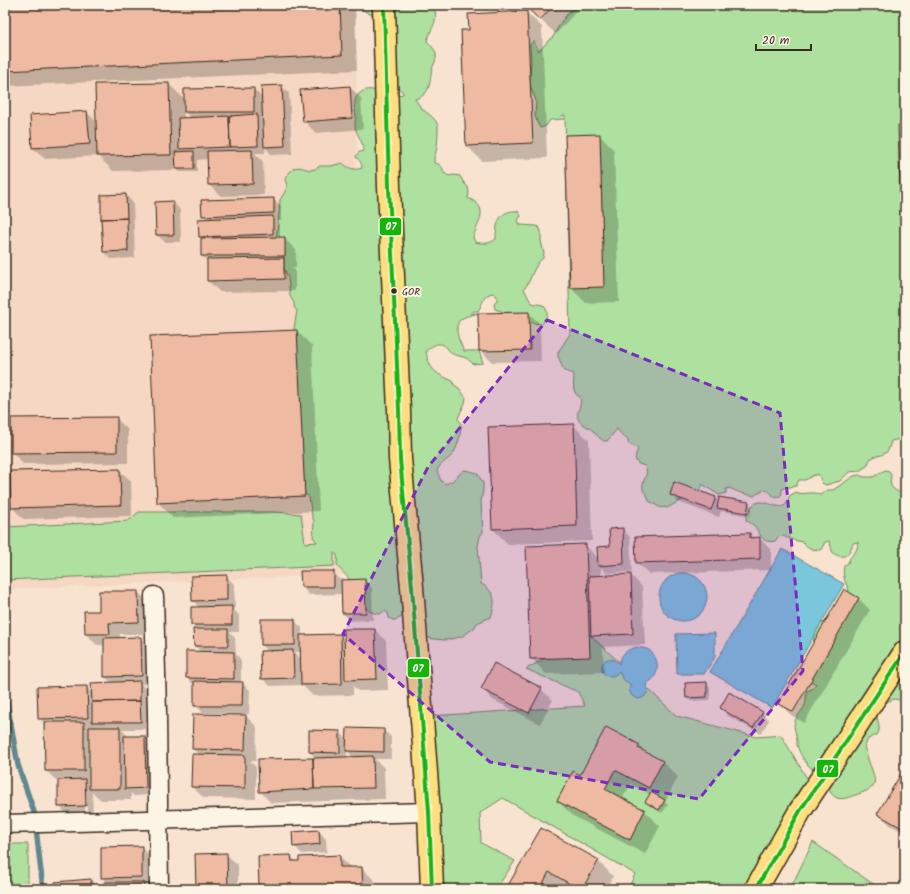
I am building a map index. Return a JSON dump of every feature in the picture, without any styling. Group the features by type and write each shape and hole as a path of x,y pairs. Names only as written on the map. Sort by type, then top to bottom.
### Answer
{"main road":[{"path":"384,5 389,187 400,459 412,587 429,812 432,889"},
{"path":"756,889 800,811 905,652"}],"street":[{"path":"154,596 158,713 159,889"},
{"path":"5,824 429,812"}],"highlighted area":[{"path":"547,320 780,413 803,671 699,799 490,762 343,634 428,467"}],"shaded area":[{"path":"5,5 356,5 357,320 360,574 5,589"}],"green space":[{"path":"358,5 433,5 436,15 427,41 435,50 436,58 427,91 415,99 421,108 435,120 438,125 437,148 434,163 441,166 444,173 449,176 460,176 468,187 468,198 475,202 481,210 480,220 473,237 475,242 486,243 496,239 497,227 500,218 512,211 518,211 521,216 518,220 520,225 537,226 541,230 541,241 544,253 543,258 537,265 524,289 532,303 543,305 546,310 546,317 542,324 527,322 513,313 495,309 494,304 497,300 497,296 493,293 485,297 478,311 474,311 470,314 478,313 460,320 457,327 458,336 464,351 479,351 483,363 473,364 466,358 454,355 442,344 436,344 426,351 431,367 442,376 453,381 454,385 459,388 466,398 458,418 461,423 461,431 456,449 452,455 438,468 437,471 441,481 446,484 452,481 464,470 477,473 483,483 481,502 483,532 480,536 478,546 481,584 490,590 494,598 494,607 491,617 477,623 474,628 461,637 445,640 433,639 419,635 406,615 397,620 393,620 389,618 388,613 384,611 378,614 367,609 349,579 340,570 337,564 337,555 334,553 334,566 5,580 5,527 128,521 139,512 274,512 301,514 305,543 317,542 313,537 314,521 309,497 302,491 294,333 297,311 290,296 288,278 284,268 284,258 276,240 280,200 286,190 287,185 285,180 286,176 294,168 299,167 310,170 320,166 331,166 342,163 356,169 362,168 361,163 356,157 358,153 363,151 363,147 355,128 356,98 363,91 367,90 381,92 394,98 403,94 403,92 396,86 376,14 364,11"},
{"path":"576,5 905,5 905,430 901,439 891,441 888,451 882,455 870,459 867,466 859,471 849,472 840,481 826,485 822,483 819,475 805,480 799,480 796,486 783,488 779,497 773,496 766,490 754,496 729,488 726,489 726,493 719,495 703,484 698,491 667,508 661,508 649,501 644,492 643,483 647,473 645,466 636,461 638,449 628,443 628,439 617,429 607,441 604,441 579,420 578,412 581,400 574,390 574,374 565,371 558,356 558,352 570,334 565,115 561,116 564,119 550,120 546,126 540,128 535,115 536,101 530,81 530,45 534,40 539,51 553,37 561,22 570,11 575,8"},
{"path":"885,470 889,471 890,473 892,487 904,496 905,495 905,638 900,641 899,645 905,670 905,701 894,699 877,709 876,713 879,731 877,735 868,739 864,748 874,775 874,784 872,787 863,792 839,799 832,795 818,773 809,766 799,751 794,725 805,705 807,691 812,689 816,684 811,681 814,636 821,623 826,622 846,598 849,590 844,578 844,566 848,563 857,549 858,542 853,543 848,554 840,556 836,555 832,551 829,541 825,542 821,550 815,550 806,546 803,542 783,536 778,537 775,541 771,542 765,540 756,528 746,520 747,513 753,505 758,502 784,506 787,503 789,496 796,492 814,493 820,495 828,490 833,490 854,476 859,475 864,477 873,477"},
{"path":"589,634 677,716 757,737 781,735 808,780 748,889 628,889 635,874 503,798 480,813 481,843 515,861 496,889 439,889 429,716 585,706 578,692 526,669"},
{"path":"813,842 880,889 790,889"},
{"path":"5,844 28,844 28,889 5,889"}],"water":[{"path":"782,549 844,584 772,708 710,672"},
{"path":"683,573 692,575 700,580 705,588 707,597 705,606 700,614 692,619 683,621 674,619 666,614 661,606 659,597 661,588 666,580 674,575"},
{"path":"715,633 715,657 704,674 677,674 676,634"},
{"path":"637,647 648,649 656,658 657,663 654,677 646,684 648,690 645,696 638,699 632,696 629,690 631,685 624,680 619,671 615,675 607,676 602,670 603,663 607,659 612,659 619,664 621,657 625,652"}],"building":[{"path":"5,5 340,5 342,55 5,71"},
{"path":"524,5 554,5 540,20"},
{"path":"527,11 533,143 466,146 461,30 469,30 468,14"},
{"path":"169,83 171,155 97,156 95,84"},
{"path":"282,85 285,146 264,147 261,86"},
{"path":"350,86 352,118 303,122 300,90"},
{"path":"254,88 254,112 184,112 184,89"},
{"path":"87,111 90,144 32,148 30,115"},
{"path":"257,114 258,146 230,147 229,116"},
{"path":"229,116 230,147 179,149 178,118"},
{"path":"898,125 905,125 905,255 902,255"},
{"path":"600,134 604,287 570,288 565,135"},
{"path":"252,150 253,184 208,185 207,151"},
{"path":"194,151 194,169 176,169 175,152"},
{"path":"126,194 127,218 101,219 101,195"},
{"path":"274,198 274,213 202,216 201,200"},
{"path":"173,201 174,235 156,235 155,202"},
{"path":"273,216 273,234 199,237 198,219"},
{"path":"127,218 128,251 103,252 101,219"},
{"path":"285,237 285,256 201,256 201,238"},
{"path":"284,258 284,279 207,281 207,259"},
{"path":"529,312 530,350 479,351 478,313"},
{"path":"297,330 305,496 157,503 150,336"},
{"path":"117,417 117,452 11,453 11,418"},
{"path":"574,424 577,526 492,529 488,427"},
{"path":"120,469 121,505 11,508 10,471"},
{"path":"674,482 716,497 711,510 670,495"},
{"path":"719,497 749,502 747,513 717,508"},
{"path":"623,528 624,564 598,566 597,547 610,546 609,529"},
{"path":"750,533 750,538 760,537 760,559 636,563 635,537"},
{"path":"586,544 590,657 530,659 526,546"},
{"path":"300,571 334,571 334,587 301,587"},
{"path":"631,574 633,634 591,636 589,576"},
{"path":"227,575 227,600 192,601 191,576"},
{"path":"365,579 366,613 342,613 341,580"},
{"path":"844,589 859,598 793,712 778,704"},
{"path":"99,591 138,591 139,622 109,623 110,634 85,634 84,611 99,611"},
{"path":"232,606 232,625 191,625 191,607"},
{"path":"261,619 295,619 295,645 261,645"},
{"path":"193,629 228,629 228,646 194,646"},
{"path":"344,629 375,629 377,679 345,680"},
{"path":"341,634 342,684 301,685 300,635"},
{"path":"141,637 142,676 104,677 104,638"},
{"path":"293,650 294,678 261,679 260,651"},
{"path":"186,651 234,652 234,679 186,678"},
{"path":"494,663 542,688 529,713 481,689"},
{"path":"140,681 140,701 92,702 91,683"},
{"path":"194,681 243,682 242,706 194,706"},
{"path":"707,682 707,697 686,698 685,683"},
{"path":"87,686 88,718 38,719 37,687"},
{"path":"729,692 763,712 753,728 720,708"},
{"path":"140,701 141,722 92,722 92,702"},
{"path":"193,714 246,715 245,750 192,749"},
{"path":"44,722 84,722 84,771 45,771"},
{"path":"89,727 120,727 120,789 89,789"},
{"path":"606,727 640,745 638,748 663,761 649,788 615,770 605,789 645,810 630,840 557,801 573,771 580,775"},
{"path":"347,728 384,729 384,752 346,751"},
{"path":"309,730 340,731 340,753 309,752"},
{"path":"124,736 145,736 146,788 125,789"},
{"path":"192,754 245,755 245,788 191,787"},
{"path":"373,756 374,788 314,789 313,758"},
{"path":"313,758 314,789 259,792 258,759"},
{"path":"905,767 905,822 902,828 877,814"},
{"path":"85,779 86,806 58,807 58,780"},
{"path":"651,792 665,800 659,810 645,802"},
{"path":"541,828 599,860 582,889 579,889 549,872 540,889 506,889"},
{"path":"319,830 320,844 293,847 292,832"},
{"path":"142,846 142,877 101,878 101,847"},
{"path":"227,853 228,889 196,889 195,854"},
{"path":"291,855 292,861 299,861 299,857 340,855 340,867 362,867 363,889 259,889 258,856"},
{"path":"91,879 91,889 56,889 55,882"},
{"path":"104,882 144,882 144,889 104,889"}],"waterway":[{"path":"5,691 18,765 34,812 43,889"}],"transit line":[{"name":"07","path":"384,5 389,187 400,459 412,587 429,812 432,889"},
{"name":"07","path":"756,889 800,811 905,652"}],"place":[{"name":"GOR","path":"394,291"}]}
